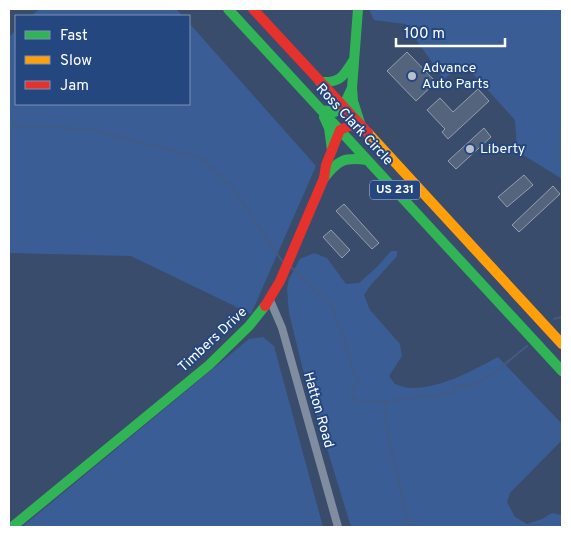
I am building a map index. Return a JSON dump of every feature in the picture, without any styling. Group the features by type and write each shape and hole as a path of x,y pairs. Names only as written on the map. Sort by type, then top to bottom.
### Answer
{"main road":[{"name":"Ross Clark Circle","path":"228,9 562,371"},
{"name":"Ross Clark Circle","path":"252,9 562,344"},
{"path":"340,130 349,126 361,126 353,101 352,88 358,9"},
{"path":"320,82 337,82 343,78 353,62"},
{"path":"321,110 335,112 343,107 352,88"},
{"path":"321,110 329,128 332,150"},
{"name":"Timbers Drive","path":"12,527 209,365 249,326 270,300 284,272 324,178 326,165 340,130"},
{"path":"324,178 340,160 352,158 367,160"}],"street":[{"name":"Hatton Road","path":"270,300 282,328 338,527"}],"shaded area":[{"path":"39,9 176,9 182,15 32,15"},
{"path":"369,9 562,9 562,179 517,151 515,120 464,64 444,79 405,24 374,20"},
{"path":"190,24 316,166 251,314 131,256 9,253 9,37 15,31 15,105 190,105"},
{"path":"391,251 397,251 397,256 364,295 370,310 400,344 402,356 389,376 395,384 406,388 433,386 456,378 498,357 562,424 562,440 510,493 507,502 515,517 527,524 552,513 562,515 559,527 351,527 302,366 289,313 287,289 289,279 300,259 314,253 327,258 346,284 359,283"},
{"path":"263,337 274,346 323,527 22,527 249,339"}],"building":[{"name":"Advance Auto Parts","path":"407,52 436,82 416,101 387,71"},
{"path":"478,89 489,101 448,139 442,132 445,129 427,110 440,98 453,112"},
{"name":"Liberty","path":"484,128 491,137 456,169 448,161"},
{"path":"524,175 533,185 507,207 498,197"},
{"path":"553,186 560,194 519,232 512,225"},
{"path":"344,204 379,243 372,249 336,211"},
{"path":"331,230 350,250 342,258 323,237"}],"waterway":[{"path":"562,101 560,148 562,161"},
{"path":"9,126 43,126 92,130 201,158 231,186 282,261"},
{"path":"291,267 332,306 347,348 353,372 359,379 351,393 355,400 385,402 450,393 458,385 472,386 494,373 527,346"},
{"path":"554,319 562,317"},
{"path":"385,402 386,425 409,527"}],"traffic: fast":[{"path":"228,9 562,371"},
{"path":"321,110 335,112 343,107 352,88 358,9"},
{"path":"320,82 337,80 353,61"},
{"path":"352,88 353,101 360,123"},
{"path":"324,117 329,128 332,150"},
{"path":"324,178 333,167 342,161 353,159 367,160"},
{"path":"12,527 209,365 249,326 265,306"}],"traffic: slow":[{"path":"368,133 562,344"}],"traffic: jam":[{"path":"253,9 368,133"},
{"path":"265,306 280,281 324,178 326,165 340,130 349,126 361,126"}],"place":[{"name":"Advance Auto Parts","path":"412,76"},
{"name":"Liberty","path":"470,149"}]}
